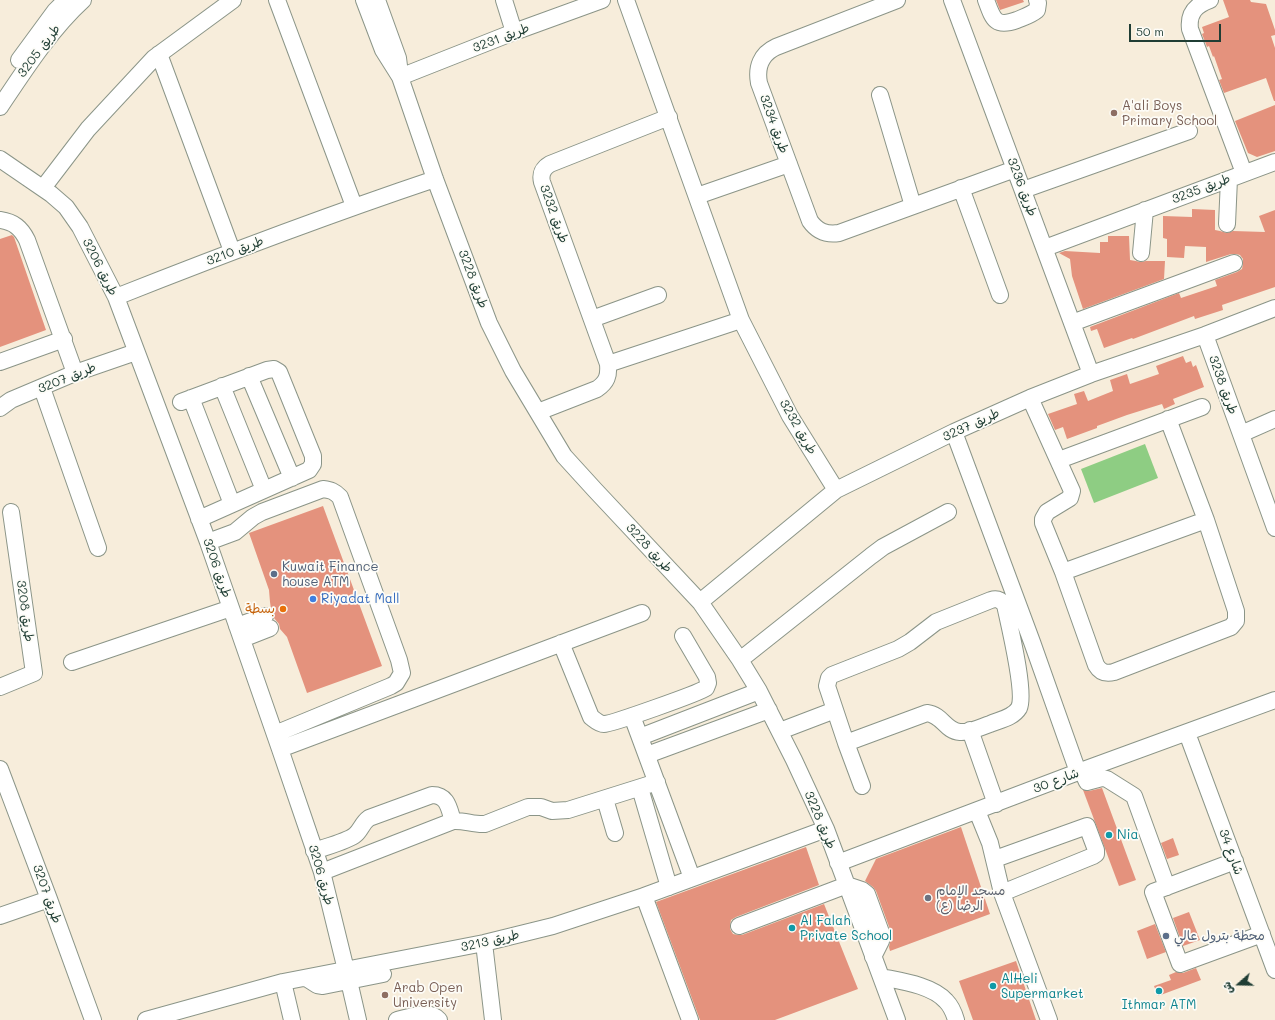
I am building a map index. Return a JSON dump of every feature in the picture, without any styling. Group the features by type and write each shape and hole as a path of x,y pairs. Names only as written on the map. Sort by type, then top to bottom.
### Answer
{"street":[{"name":"طريق 3205","path":"0,87 54,11 66,0"},
{"name":"طريق 3205","path":"0,107 19,78 67,14 83,0"},
{"path":"43,188 88,129 160,54 233,0"},
{"path":"277,0 354,206"},
{"name":"طريق 3228","path":"364,0 383,50 400,77 435,178 489,323 513,371 564,456 700,602 740,660 759,691 780,731 826,829 897,1020"},
{"name":"طريق 3228","path":"378,0 398,58 400,77"},
{"path":"504,0 514,32"},
{"name":"طريق 3231","path":"400,77 514,32 602,0"},
{"name":"طريق 3232","path":"626,0 698,196 741,320 790,416 836,490"},
{"name":"طريق 3234","path":"897,0 776,47 768,51 763,56 758,69 759,83 810,221 819,231 825,233 839,233 1015,169"},
{"name":"طريق 3236","path":"952,0 1091,374"},
{"path":"986,0 992,15 997,22 1006,24 1033,14 1037,10 1037,0"},
{"name":"طريق 3235","path":"1045,248 1244,173 1190,29 1189,6 1201,4 1210,0"},
{"path":"160,54 232,251"},
{"path":"880,95 913,206"},
{"name":"طريق 3232","path":"608,364 542,182 542,173 543,170 550,164 669,117"},
{"path":"1023,190 1188,131"},
{"name":"طريق 3206","path":"0,159 43,188 66,207 76,222 116,297 208,542 322,872 358,1020"},
{"path":"1244,173 1275,162"},
{"path":"698,196 789,164"},
{"name":"طريق 3210","path":"116,297 232,251 435,178"},
{"path":"1227,224 1229,179"},
{"path":"962,188 1000,295"},
{"path":"1141,253 1145,210"},
{"path":"0,220 13,223 23,232 27,240 75,373"},
{"path":"1072,323 1234,263"},
{"path":"592,319 658,295"},
{"name":"طريق 3237","path":"700,602 836,490 954,432 1030,398 1091,374 1205,335 1275,308"},
{"path":"538,412 597,389 603,385 609,372 608,364 741,320"},
{"name":"طريق 3238","path":"1205,335 1275,528"},
{"path":"0,362 64,339"},
{"name":"طريق 3207","path":"0,408 11,400 75,373 136,352"},
{"path":"199,520 309,470 314,464 313,456 279,372 274,369 249,376 186,400 232,504"},
{"path":"249,376 292,478"},
{"path":"222,386 264,490"},
{"path":"42,388 98,548"},
{"path":"1030,398 1073,494 1070,498 1047,512 1043,519 1043,524 1063,572 1096,665 1102,671 1110,673 1231,627 1236,620 1236,610 1206,520 1168,419"},
{"path":"1058,460 1202,407"},
{"path":"1242,434 1275,419"},
{"path":"954,432 1080,772 1087,782 1102,778 1107,779 1134,796 1167,887"},
{"path":"208,542 235,532 253,517 262,512 323,489 335,492 340,497 400,660 402,674 396,683 391,686 275,734"},
{"name":"طريق 3208","path":"0,687 34,673 11,512"},
{"path":"740,660 870,556 883,547 948,512"},
{"path":"1063,572 1206,520"},
{"path":"846,743 927,713 938,716 945,724 956,731 962,732 1012,715 1019,708 1020,703 1016,657 1004,606 997,600 991,600 936,622 910,642 832,675 827,682 827,686 846,743 862,786"},
{"path":"72,662 231,608"},
{"path":"280,749 642,613"},
{"path":"239,632 268,622"},
{"path":"561,643 591,717 604,724 608,724 706,688 708,682 707,677 683,636"},
{"path":"640,737 759,691"},
{"name":"شارع 30","path":"838,864 1275,700"},
{"path":"647,755 769,710"},
{"path":"780,731 835,710"},
{"path":"632,716 692,878"},
{"path":"970,730 996,804"},
{"name":"شارع 34","path":"1187,733 1275,970"},
{"name":"طريق 3207","path":"0,769 93,1020"},
{"path":"322,872 453,821 461,820 485,824 528,807 541,807 552,812 560,812 657,782"},
{"path":"640,788 669,887"},
{"path":"314,851 350,839 358,832 363,823 369,818 432,795 437,795 444,798 447,802 453,821"},
{"path":"604,799 615,834"},
{"path":"972,813 990,843 995,859 1000,890"},
{"path":"972,813 984,858 1000,890 1049,1020"},
{"path":"995,859 1087,826 1096,850 1096,854 1093,856 1000,890"},
{"name":"طريق 3213","path":"146,1020 283,982 306,978 347,976 390,962 484,943 553,926 644,896 826,829"},
{"path":"1235,861 1153,892 1180,964 1262,934"},
{"path":"739,926 847,885"},
{"path":"644,896 690,1020"},
{"path":"0,916 49,899"},
{"path":"484,943 493,1020"},
{"path":"881,977 909,983 934,992 945,1000 953,1011 956,1020"},
{"path":"283,982 292,1020"},
{"path":"397,1020 427,1014 435,1016 439,1020"}],"green space":[{"path":"1145,444 1158,478 1094,503 1081,469"}],"building":[{"path":"996,0 1023,0 1024,2 1000,10"},
{"path":"1223,0 1250,0 1251,2 1266,4 1275,30 1275,35 1271,36 1275,48 1275,101 1266,78 1224,93 1219,80 1222,79 1214,56 1213,57 1209,46 1207,47 1202,34 1204,33 1202,27 1229,17"},
{"path":"1275,105 1275,151 1257,157 1248,153 1235,121"},
{"path":"1192,209 1215,210 1215,230 1227,233 1233,231 1265,232 1259,216 1275,210 1275,287 1222,305 1223,310 1195,319 1194,316 1133,339 1132,338 1104,348 1097,329 1091,331 1090,327 1179,293 1181,298 1217,286 1215,280 1242,269 1243,259 1240,255 1236,254 1231,254 1206,262 1206,247 1185,246 1184,258 1167,257 1167,239 1163,238 1163,216 1192,217"},
{"path":"12,235 14,237 46,330 0,347 0,239"},
{"path":"1108,236 1129,236 1130,260 1141,262 1165,261 1164,279 1083,309 1072,276 1070,259 1059,253 1065,251 1100,253 1100,242 1108,242"},
{"path":"1183,356 1186,363 1191,361 1193,367 1196,365 1204,387 1173,399 1175,404 1164,409 1162,404 1127,415 1067,439 1063,427 1055,430 1048,414 1077,404 1074,394 1084,391 1088,401 1113,391 1110,380 1127,374 1130,384 1159,374 1156,366"},
{"name":"Riyadat Mall","path":"323,506 382,666 307,693 287,637 280,629 279,624 274,618 274,613 271,609 269,590 249,533"},
{"name":"Nia","path":"1102,788 1136,880 1119,886 1083,790 1089,791"},
{"name":"مسجد الإمام الرضا (ع)","path":"961,827 990,914 890,951 889,947 891,932 876,891 865,881 876,859"},
{"path":"1173,838 1179,855 1167,859 1161,843"},
{"name":"Al Falah Private School","path":"806,847 819,885 736,917 731,920 730,929 733,934 742,935 824,904 858,989 775,1020 700,1020 656,902"},
{"path":"1189,912 1200,940 1183,946 1173,918"},
{"path":"1155,924 1166,952 1147,959 1137,931"},
{"name":"AlHeli Supermarket","path":"1016,961 1036,1020 973,1020 959,981"},
{"path":"1196,968 1201,980 1158,996 1154,986 1171,980 1169,975 1176,972 1183,973"}],"place":[{"name":"A'ali Boys Primary School","path":"1114,113"},
{"name":"Kuwait Finance house ATM","path":"274,574"},
{"name":"Riyadat Mall","path":"313,599"},
{"name":"بسطة","path":"283,609"},
{"name":"Nia","path":"1109,835"},
{"name":"مسجد الإمام الرضا (ع)","path":"928,898"},
{"name":"Al Falah Private School","path":"792,928"},
{"name":"محطة بترول عالي","path":"1166,936"},
{"name":"AlHeli Supermarket","path":"993,986"},
{"name":"Ithmar ATM","path":"1159,991"},
{"name":"Arab Open University","path":"385,995"}]}
